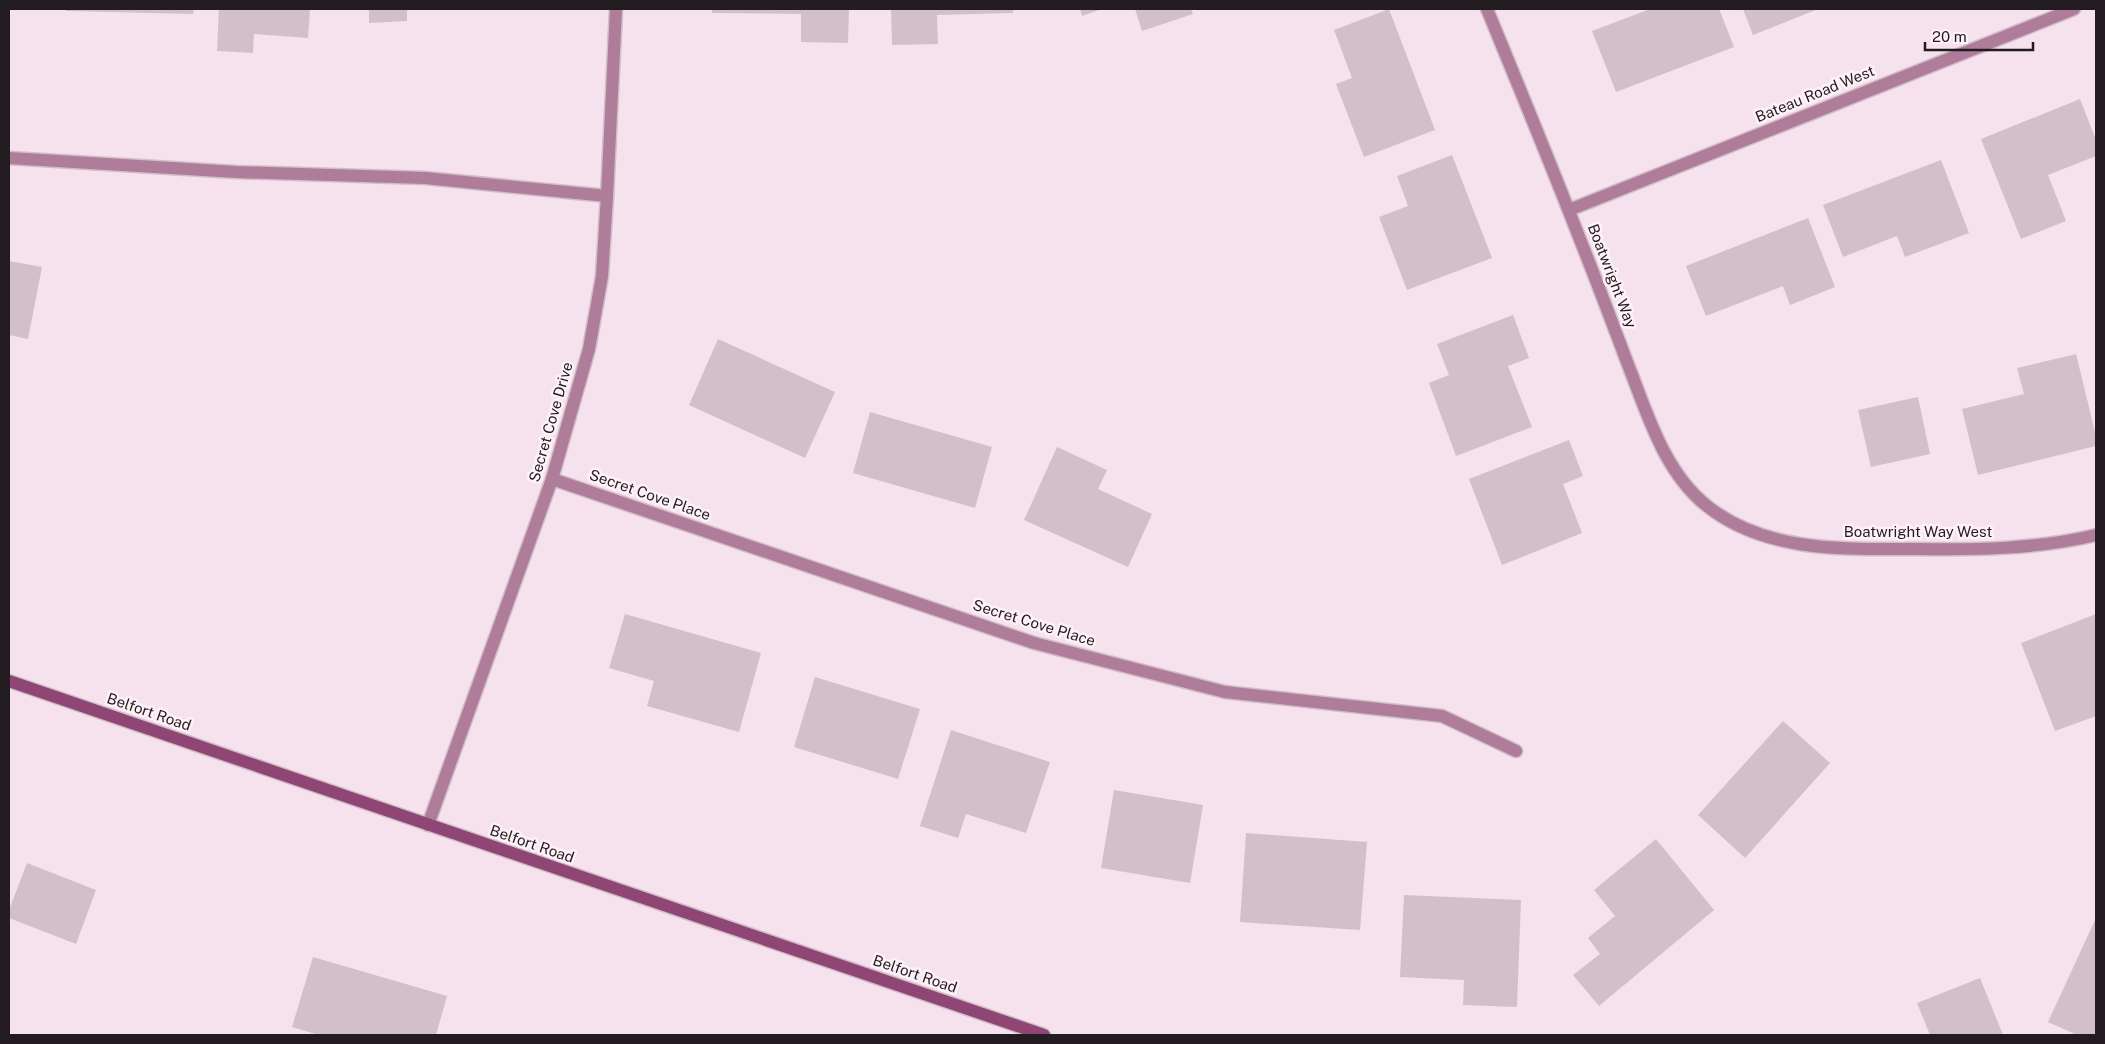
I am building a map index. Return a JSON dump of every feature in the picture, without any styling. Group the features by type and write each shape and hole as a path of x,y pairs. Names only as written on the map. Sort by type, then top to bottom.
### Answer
{"street":[{"name":"Secret Cove Drive","path":"428,825 552,479 588,350 602,276 616,9"},
{"name":"Boatwright Way","path":"1487,9 1568,210 1654,432 1680,479 1707,506 1743,527"},
{"name":"Bateau Road West","path":"1568,210 2074,9"},
{"path":"9,158 236,172 424,178 607,196"},
{"name":"Secret Cove Place","path":"552,479 1034,643 1225,692 1442,716 1516,751"},
{"name":"Boatwright Way West","path":"1743,527 1781,540 1828,549 1977,550 2077,540 2096,535"},
{"name":"Belfort Road","path":"9,681 1044,1035"}],"building":[{"path":"66,9 194,9 193,14 66,11"},
{"path":"219,9 310,9 308,38 254,34 253,53 217,51"},
{"path":"369,9 407,9 407,21 369,23"},
{"path":"712,9 849,9 848,43 801,42 801,14 712,13"},
{"path":"891,9 1013,9 1013,13 937,15 938,44 892,45"},
{"path":"1080,9 1102,9 1082,16"},
{"path":"1135,9 1191,9 1193,14 1142,31"},
{"path":"1389,9 1435,130 1364,157 1336,84 1352,78 1334,30"},
{"path":"1650,9 1719,9 1734,47 1616,92 1592,31"},
{"path":"1743,9 1818,9 1753,35"},
{"path":"2080,99 2096,140 2096,156 2048,175 2066,221 2021,239 1981,139"},
{"path":"1452,155 1492,258 1407,290 1379,217 1408,206 1397,176"},
{"path":"1941,160 1969,233 1905,257 1897,236 1843,257 1823,205"},
{"path":"1808,218 1835,287 1790,305 1783,286 1706,316 1686,266"},
{"path":"9,261 42,267 28,339 9,335"},
{"path":"1513,315 1529,358 1508,366 1532,427 1456,456 1429,383 1449,375 1437,344"},
{"path":"718,339 835,392 805,458 689,405"},
{"path":"2076,354 2096,436 2096,446 1978,475 1962,409 2024,394 2017,368"},
{"path":"1918,397 1930,454 1871,467 1858,410"},
{"path":"870,412 992,447 975,508 853,473"},
{"path":"1569,440 1583,476 1563,484 1582,533 1502,565 1469,479"},
{"path":"1057,447 1107,470 1098,489 1152,514 1128,567 1024,520"},
{"path":"625,614 761,653 739,732 647,706 654,681 609,668"},
{"path":"2096,614 2096,716 2055,731 2021,643"},
{"path":"815,677 920,709 898,779 794,747"},
{"path":"1783,721 1830,763 1745,858 1698,815"},
{"path":"951,730 1050,762 1026,833 966,814 958,838 920,826"},
{"path":"1114,790 1203,805 1190,883 1101,868"},
{"path":"1246,833 1367,842 1360,930 1240,922"},
{"path":"1656,839 1714,910 1599,1006 1573,975 1600,954 1588,938 1615,916 1594,890"},
{"path":"27,863 96,890 76,944 9,918 9,910"},
{"path":"1404,895 1521,900 1517,1007 1463,1005 1464,980 1400,977"},
{"path":"2096,918 2096,1035 2077,1035 2048,1022"},
{"path":"313,957 447,996 436,1035 319,1035 292,1027"},
{"path":"1980,978 2003,1035 1930,1035 1917,1003"}]}
